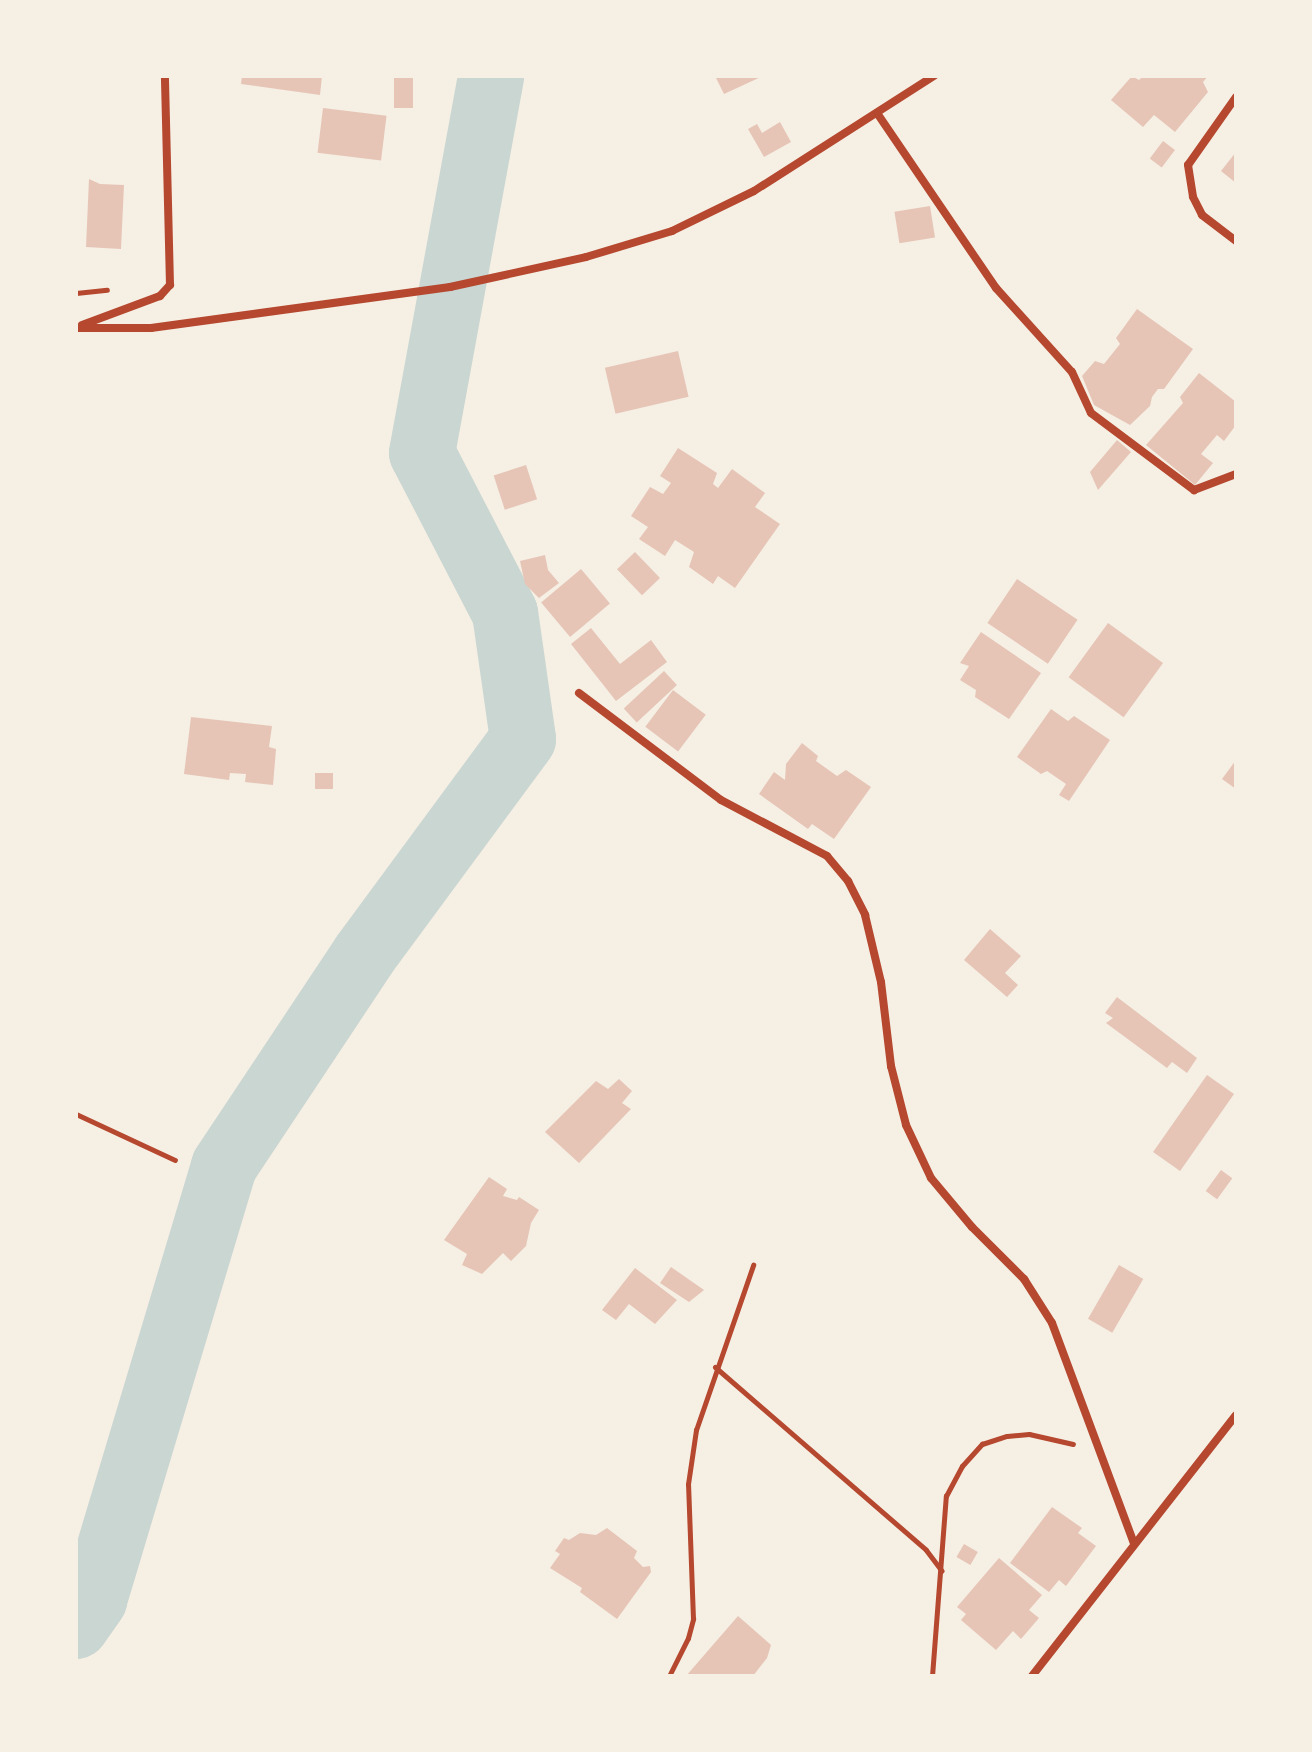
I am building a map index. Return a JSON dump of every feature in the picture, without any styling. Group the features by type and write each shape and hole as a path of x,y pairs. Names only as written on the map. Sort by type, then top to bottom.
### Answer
{"street":[{"path":"76,328 160,296 170,285 165,76"},
{"path":"76,328 151,328 450,287 586,257 672,231 754,191 934,76"},
{"path":"1236,97 1188,165 1193,197 1202,215 1236,241"},
{"path":"877,113 996,288 1072,372 1091,413 1194,490 1236,474"},
{"path":"579,693 721,800 827,856 848,881 865,915 881,982 891,1066 906,1125 931,1178 972,1227 1024,1279 1052,1323 1134,1543"},
{"path":"1032,1676 1236,1415"}],"path":[{"path":"76,1114 175,1160"},
{"path":"669,1676 688,1638 693,1619 688,1484 696,1430 715,1367 753,1265"},
{"path":"715,1367 774,1414 838,1476 926,1550 942,1571"},
{"path":"932,1676 946,1496 962,1466 982,1444 1007,1436 1029,1434 1060,1440 1100,1455"}],"building":[{"path":"242,76 322,76 320,95 241,84"},
{"path":"394,76 413,76 413,108 394,108"},
{"path":"715,76 763,76 724,94"},
{"path":"1132,76 1139,80 1143,76 1208,76 1203,82 1208,92 1175,132 1154,115 1143,127 1111,100"},
{"path":"323,108 387,116 381,160 318,153"},
{"path":"780,122 791,142 764,157 748,129 757,124 762,133"},
{"path":"1163,141 1175,150 1162,168 1150,159"},
{"path":"1236,152 1236,183 1221,171"},
{"path":"89,179 100,184 124,185 121,249 86,247"},
{"path":"930,206 935,238 899,243 894,212"},
{"path":"1137,309 1193,349 1164,389 1158,389 1150,406 1130,425 1094,405 1082,376 1095,361 1104,364 1120,344 1116,338"},
{"path":"678,351 689,397 615,414 605,368"},
{"path":"1199,373 1236,402 1236,425 1224,441 1217,435 1201,454 1213,463 1195,485 1146,445 1183,403 1180,397"},
{"path":"1117,440 1131,452 1098,490 1090,472"},
{"path":"678,448 717,473 713,484 718,488 732,469 765,493 755,507 780,524 735,588 718,576 713,584 689,567 694,552 675,540 665,556 639,539 648,527 631,516 650,487 663,494 671,483 660,476"},
{"path":"526,465 537,499 505,510 494,476"},
{"path":"635,552 660,578 642,595 617,569"},
{"path":"545,555 548,570 559,583 539,598 525,584 520,561"},
{"path":"581,569 610,603 570,637 541,602"},
{"path":"1017,579 1078,620 1048,664 987,623"},
{"path":"1108,623 1163,663 1124,717 1069,677"},
{"path":"591,628 620,664 651,640 667,662 616,701 571,644"},
{"path":"981,632 1041,673 1009,719 975,697 976,690 960,680 969,666 960,663"},
{"path":"664,671 677,685 637,722 624,709"},
{"path":"673,690 706,715 678,751 645,727"},
{"path":"1051,709 1068,721 1074,716 1110,740 1069,801 1059,795 1066,784 1047,771 1041,774 1017,757"},
{"path":"191,717 272,726 269,747 276,749 273,785 245,782 246,774 230,773 229,780 184,774"},
{"path":"802,743 818,756 816,761 837,776 846,770 871,787 834,839 812,824 808,829 759,794 774,772 785,780 786,764"},
{"path":"1236,760 1236,789 1222,779"},
{"path":"315,773 333,773 333,789 315,789"},
{"path":"990,929 1021,956 1005,973 1018,985 1007,997 964,960"},
{"path":"1117,997 1197,1058 1187,1073 1172,1062 1167,1068 1106,1023 1113,1018 1105,1013"},
{"path":"1207,1075 1234,1094 1180,1171 1153,1152"},
{"path":"619,1079 632,1091 622,1103 631,1109 579,1163 545,1132 596,1081 608,1089"},
{"path":"1221,1170 1232,1178 1217,1199 1206,1191"},
{"path":"489,1177 507,1189 503,1196 517,1200 519,1197 539,1210 531,1223 526,1246 511,1261 503,1253 482,1274 462,1265 467,1254 444,1240"},
{"path":"1119,1265 1143,1279 1112,1333 1088,1319"},
{"path":"671,1267 704,1290 689,1302 660,1283"},
{"path":"635,1268 677,1300 655,1324 629,1304 616,1320 602,1310"},
{"path":"1052,1507 1082,1528 1078,1533 1096,1546 1066,1586 1059,1580 1049,1592 1010,1563"},
{"path":"607,1528 637,1551 634,1558 643,1567 650,1566 651,1572 617,1619 580,1592 582,1588 550,1568 560,1554 555,1551 564,1538 569,1540 580,1533 596,1535"},
{"path":"964,1544 978,1552 970,1565 956,1557"},
{"path":"999,1558 1042,1595 1029,1610 1039,1618 1021,1639 1013,1631 996,1650 961,1620 966,1614 957,1607"},
{"path":"738,1616 771,1645 767,1658 753,1676 686,1676"}],"waterway":[{"path":"76,1626 94,1600 224,1166 364,955 523,739 505,613 422,453 491,76"}]}
